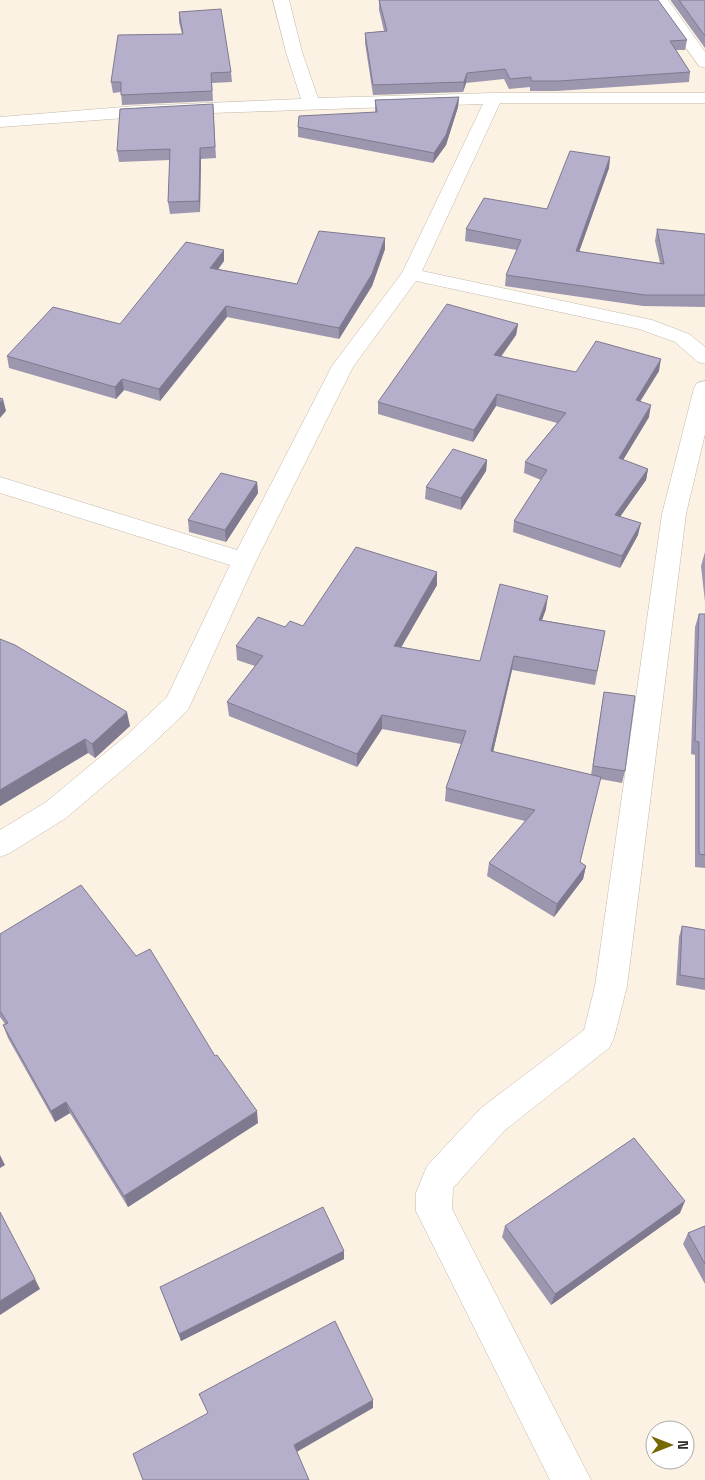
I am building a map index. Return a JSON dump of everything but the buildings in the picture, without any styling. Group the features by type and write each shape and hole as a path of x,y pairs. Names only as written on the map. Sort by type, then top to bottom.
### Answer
{"street":[{"path":"281,0 294,52 311,104"},
{"path":"660,0 705,63"},
{"path":"0,122 76,114 311,104 616,96 705,98"},
{"path":"0,845 56,810 137,742 178,704 244,561 343,366 411,274 494,98"},
{"path":"411,274 645,324 682,338 705,358"},
{"path":"571,1480 434,1211 434,1193 439,1178 493,1119 598,1038 610,986 674,514 705,388"},
{"path":"0,485 244,561"}]}
